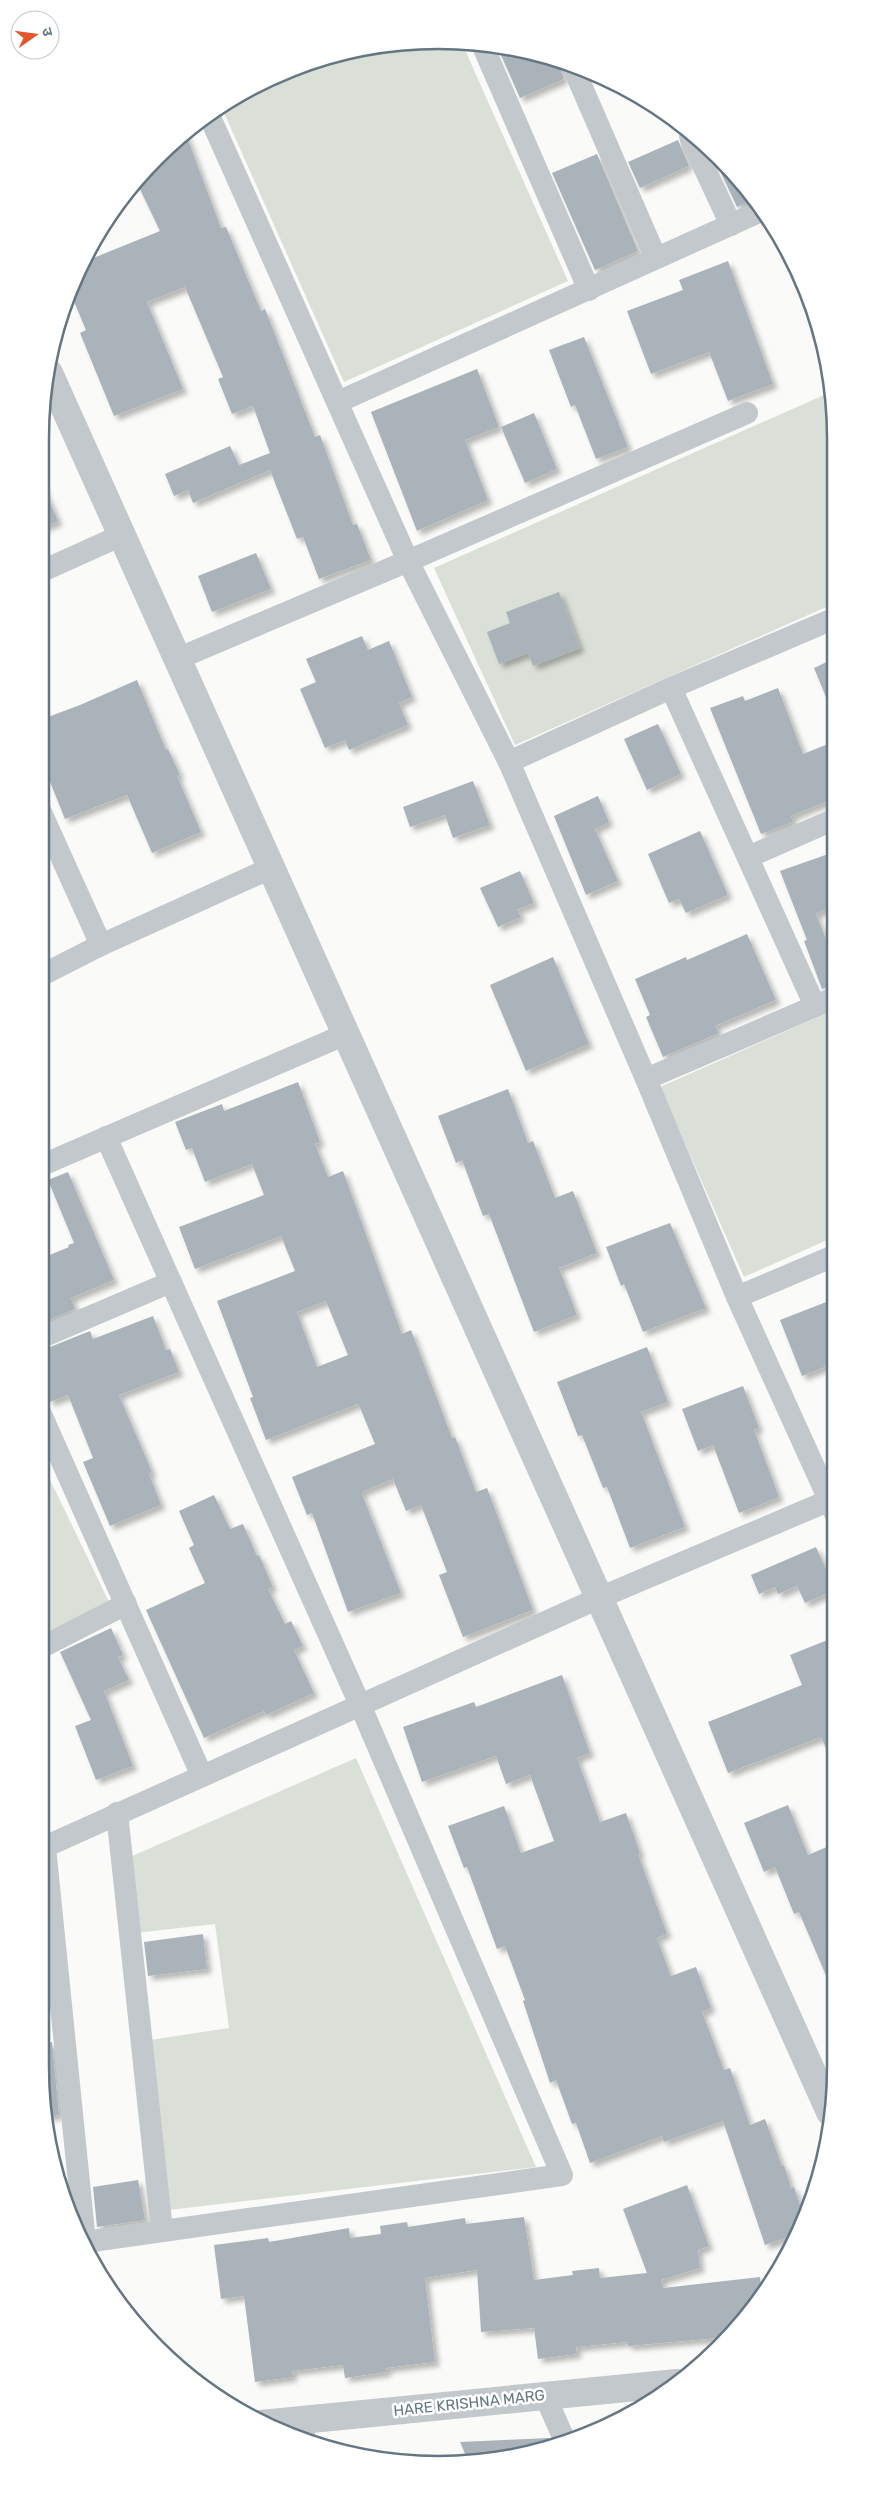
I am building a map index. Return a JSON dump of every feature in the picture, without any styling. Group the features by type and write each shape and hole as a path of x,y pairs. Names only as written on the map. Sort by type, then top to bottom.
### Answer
{"street":[{"path":"485,52 588,290"},
{"path":"576,74 656,258"},
{"path":"213,121 408,561 509,762 646,1079 737,1297 827,1491"},
{"path":"693,143 731,225"},
{"path":"338,402 756,213"},
{"path":"53,383 825,2101"},
{"path":"177,658 408,561 747,412"},
{"path":"49,568 122,535"},
{"path":"509,762 671,688 827,622"},
{"path":"646,1079 824,1002 748,857 671,688"},
{"path":"748,857 827,823"},
{"path":"49,830 101,945"},
{"path":"49,971 101,945 271,868"},
{"path":"49,1162 346,1034"},
{"path":"90,2241 562,2175 361,1707 106,1137"},
{"path":"737,1297 827,1259"},
{"path":"49,1334 171,1282"},
{"path":"49,1432 202,1776"},
{"path":"49,1845 117,1813 361,1707 599,1598 827,1506"},
{"path":"49,1643 126,1604"},
{"path":"117,1813 162,2231"},
{"path":"49,1912 83,2227"},
{"name":"HARE KRISHNA MARG","path":"288,2427 301,2428 546,2396 663,2384"},
{"path":"546,2396 563,2436"}],"shaded area":[{"path":"438,49 465,50 568,281 344,382 224,113 289,78 337,62 387,52"},
{"path":"825,395 827,438 827,607 515,745 434,568"},
{"path":"827,1013 827,1240 744,1277 660,1087"},
{"path":"49,1478 109,1602 49,1631"},
{"path":"356,1758 536,2167 169,2210 150,2040 229,2028 215,1924 135,1933 130,1857"}],"building":[{"path":"500,54 561,68 564,79 520,98"},
{"path":"188,140 221,228 226,227 261,311 265,309 315,437 320,435 353,525 357,524 371,560 319,579 303,537 297,539 270,470 193,503 188,490 174,496 165,474 230,446 239,465 270,453 253,406 232,414 218,379 223,377 185,287 147,302 183,389 114,416 80,333 86,330 74,301 93,258 160,231 139,188"},
{"path":"678,140 689,166 640,188 628,162"},
{"path":"597,154 638,251 595,270 552,173"},
{"path":"719,169 748,202 737,207"},
{"path":"728,261 773,384 728,401 709,352 651,374 627,311 683,290 679,280"},
{"path":"584,337 628,447 596,459 575,405 571,407 549,350"},
{"path":"477,369 499,427 465,440 488,500 417,531 371,412"},
{"path":"534,413 557,469 525,483 501,427"},
{"path":"49,500 58,521 49,525"},
{"path":"256,553 271,589 212,612 198,576"},
{"path":"559,592 580,648 533,666 528,653 499,664 487,632 510,623 506,612"},
{"path":"362,636 368,650 389,641 412,697 399,703 408,725 349,750 345,740 325,748 300,689 316,682 306,659"},
{"path":"827,662 827,699 814,668"},
{"path":"137,680 166,750 168,749 180,775 177,776 201,832 152,853 127,795 65,819 49,779 49,717"},
{"path":"778,688 803,754 827,744 827,801 791,816 793,822 761,834 710,708 743,696 745,701"},
{"path":"658,724 681,774 647,790 624,739"},
{"path":"473,781 490,825 453,838 445,815 410,827 403,807"},
{"path":"598,796 609,822 595,829 618,881 586,895 554,816"},
{"path":"700,831 728,895 686,913 679,899 669,903 648,854"},
{"path":"827,854 827,908 816,914 827,942 827,987 822,989 804,941 807,940 780,871"},
{"path":"520,871 534,903 517,910 521,917 498,927 480,888"},
{"path":"747,934 776,1000 715,1026 719,1033 663,1057 646,1017 650,1015 635,979 686,957 687,960"},
{"path":"553,957 589,1044 526,1071 490,985"},
{"path":"298,1082 320,1142 315,1144 328,1177 343,1171 402,1334 411,1330 452,1438 455,1437 476,1492 487,1488 533,1610 463,1637 439,1575 447,1572 421,1505 406,1511 393,1479 362,1492 362,1494 401,1593 348,1612 312,1513 307,1515 292,1477 375,1444 361,1410 358,1404 266,1440 250,1398 253,1397 217,1301 295,1271 281,1236 195,1269 179,1227 264,1195 252,1164 205,1182 192,1148 186,1150 175,1122 222,1104 224,1111","holes":["326,1301 348,1355 317,1367 297,1312"]},
{"path":"508,1089 528,1143 533,1141 555,1198 573,1191 597,1253 559,1268 577,1315 534,1332 489,1214 483,1216 462,1160 456,1163 438,1116"},
{"path":"68,1172 114,1280 71,1298 75,1309 49,1320 49,1255 74,1243 49,1180"},
{"path":"670,1223 706,1308 643,1332 624,1284 621,1286 606,1247"},
{"path":"827,1302 827,1366 802,1376 780,1320"},
{"path":"153,1316 166,1350 170,1349 179,1372 119,1395 152,1472 149,1474 161,1505 110,1526 83,1462 93,1458 68,1395 50,1402 49,1400 49,1347 90,1331 93,1339"},
{"path":"647,1347 668,1402 641,1412 685,1527 630,1548 607,1487 603,1488 582,1435 578,1436 557,1382"},
{"path":"743,1386 759,1428 754,1430 779,1497 739,1513 713,1445 698,1451 682,1409"},
{"path":"214,1495 230,1529 243,1524 257,1556 259,1555 273,1587 268,1589 285,1624 291,1621 303,1646 294,1650 314,1693 266,1715 264,1711 204,1738 146,1610 205,1583 189,1548 194,1545 179,1511"},
{"path":"816,1547 827,1572 827,1593 805,1603 797,1586 778,1594 775,1587 759,1594 751,1575"},
{"path":"111,1628 123,1655 118,1657 129,1680 104,1691 133,1766 96,1780 75,1726 91,1720 60,1652"},
{"path":"827,1640 827,1751 821,1737 728,1773 708,1722 802,1685 790,1655"},
{"path":"562,1675 590,1753 577,1758 600,1822 626,1813 640,1853 638,1854 667,1934 657,1938 671,1976 696,1967 711,2008 702,2012 724,2070 730,2068 750,2125 765,2119 782,2166 784,2165 791,2188 794,2187 801,2208 788,2237 765,2245 723,2121 664,2142 662,2136 590,2163 576,2123 572,2124 556,2080 550,2083 523,2001 525,2000 505,1946 497,1949 467,1867 464,1868 448,1826 504,1806 521,1853 554,1841 530,1775 506,1784 496,1756 422,1782 403,1727 474,1702 476,1707"},
{"path":"788,1805 808,1855 827,1847 827,1978 799,1912 794,1914 775,1867 764,1872 744,1823"},
{"path":"203,1934 207,1969 148,1976 144,1942"},
{"path":"49,2042 52,2042 59,2115 52,2116 49,2067"},
{"path":"138,2180 145,2220 97,2227 93,2187"},
{"path":"687,2185 709,2246 698,2250 700,2268 661,2280 663,2288 760,2277 761,2285 731,2324 717,2338 628,2346 627,2342 576,2347 577,2354 538,2359 534,2328 481,2332 477,2270 425,2278 435,2362 386,2368 387,2372 345,2378 343,2365 292,2371 293,2377 255,2382 244,2296 221,2299 214,2245 268,2238 269,2242 349,2228 350,2238 381,2234 380,2226 407,2222 408,2227 465,2218 466,2224 524,2217 534,2280 573,2275 572,2271 599,2268 600,2278 647,2273 623,2209"},
{"path":"549,2438 550,2440 514,2449 465,2455 460,2442"}]}
